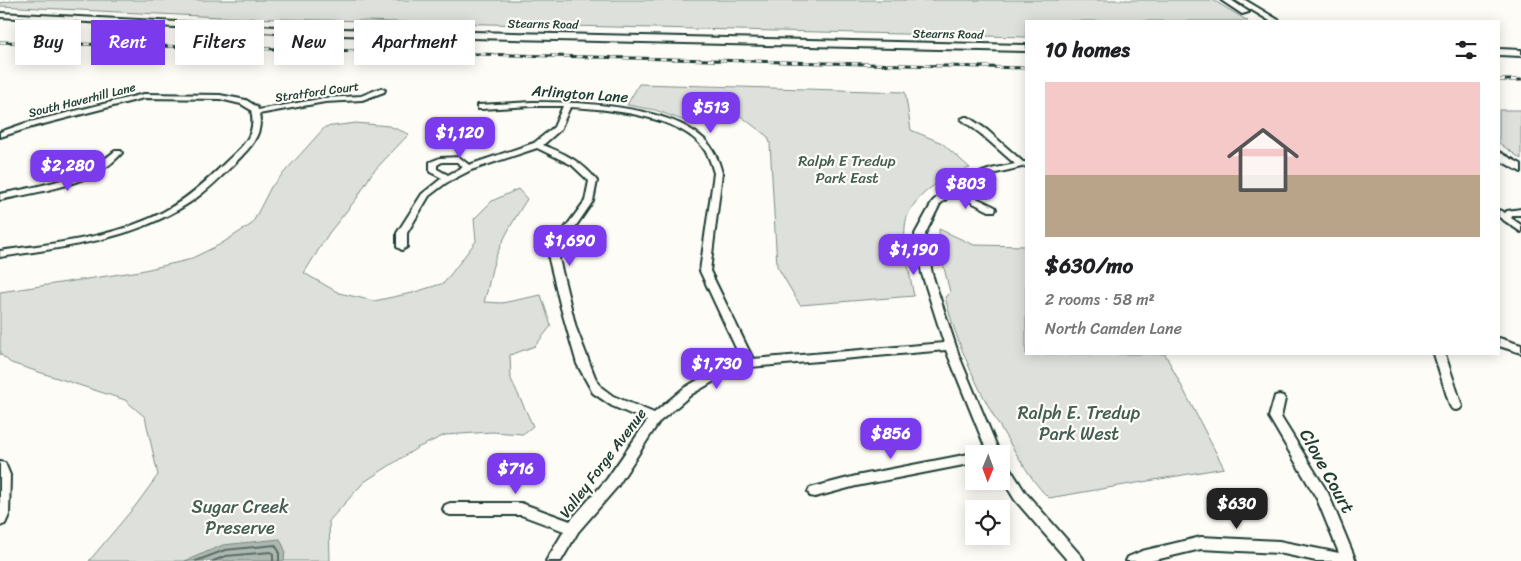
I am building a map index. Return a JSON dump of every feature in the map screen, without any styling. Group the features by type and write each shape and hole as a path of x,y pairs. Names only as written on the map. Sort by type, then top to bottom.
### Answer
{"main road":[{"path":"1225,0 1259,20"},
{"path":"1239,0 1274,20"},
{"name":"Stearns Road","path":"0,10 251,23 1025,41"},
{"name":"Stearns Road","path":"0,14 296,31 1025,48"},
{"path":"1500,52 1521,53"},
{"path":"1500,59 1521,60"},
{"path":"1500,156 1521,169"},
{"path":"1500,164 1521,177"}],"street":[{"name":"Stratford Court","path":"255,113 325,100 362,98 382,90"},
{"name":"South Haverhill Lane","path":"0,135 29,125 122,101 158,95 234,99 254,109 255,113"},
{"name":"Arlington Lane","path":"481,106 506,104 615,109 662,119 681,127 698,138 715,160 718,173 705,271 749,364"},
{"path":"402,247 402,233 426,194 446,178 468,168 536,144 549,136 557,128 567,106"},
{"path":"0,254 114,234 146,223 176,208 209,183 251,142 257,128 255,113"},
{"path":"965,118 1024,164"},
{"path":"536,144 574,162 586,170 593,181 590,201 559,243 554,259 584,368 598,391 620,404 655,419"},
{"path":"0,198 66,180 96,169 111,161 118,153"},
{"path":"446,178 433,170 433,164 440,160 459,160 468,168"},
{"path":"990,445 950,346 935,296 926,274 920,234 936,203 951,189 974,177 1024,164"},
{"path":"951,189 992,208"},
{"path":"1501,217 1510,213 1521,212"},
{"path":"1501,217 1521,221"},
{"path":"1501,217 1521,229"},
{"path":"1500,342 1521,350"},
{"name":"Valley Forge Avenue","path":"553,561 574,528 612,483 655,419 695,387 719,373 749,364 950,346"},
{"path":"1439,355 1456,406"},
{"name":"Clove Court","path":"1279,399 1275,417 1323,497 1347,561"},
{"path":"815,492 856,481 965,460"},
{"path":"0,467 4,475 2,515 0,520"},
{"path":"1010,480 1020,496 1076,561"},
{"path":"450,509 521,509 574,528"},
{"path":"1134,561 1142,557 1201,543 1279,548 1347,561"}],"green space":[{"path":"16,0 1213,0 1246,20 1025,20 1025,37 475,24 475,20 354,21 239,18 0,6 0,3"},
{"name":"Ralph E Tredup Park East","path":"639,84 905,92 911,130 942,143 970,168 950,176 929,189 920,197 907,216 905,244 914,296 800,305 777,266 770,143 768,137 734,111 693,124 655,110 627,105"},
{"path":"1500,110 1521,110 1521,159 1500,144"},
{"name":"Sugar Creek Preserve","path":"356,123 389,126 409,134 372,173 357,198 329,233 304,273 339,293 374,301 412,293 444,283 476,241 474,219 492,201 518,189 527,199 509,228 498,251 484,302 502,303 541,295 551,326 535,346 510,355 511,379 533,426 523,434 492,432 445,435 417,448 364,482 329,521 330,561 89,561 136,505 158,475 145,417 125,400 11,363 0,354 0,292 140,271 188,260 219,245 252,224 271,187 325,127"},
{"name":"Ralph E. Tredup Park West","path":"939,229 974,245 1025,246 1025,355 1166,355 1224,468 1049,498 1032,479 1007,439 985,400 966,360 945,297 950,292 940,252"}],"water":[{"path":"280,539 285,550 284,561 185,561 223,545"}],"railway":[{"path":"0,42 1025,68"},
{"path":"1500,80 1521,80"}]}
